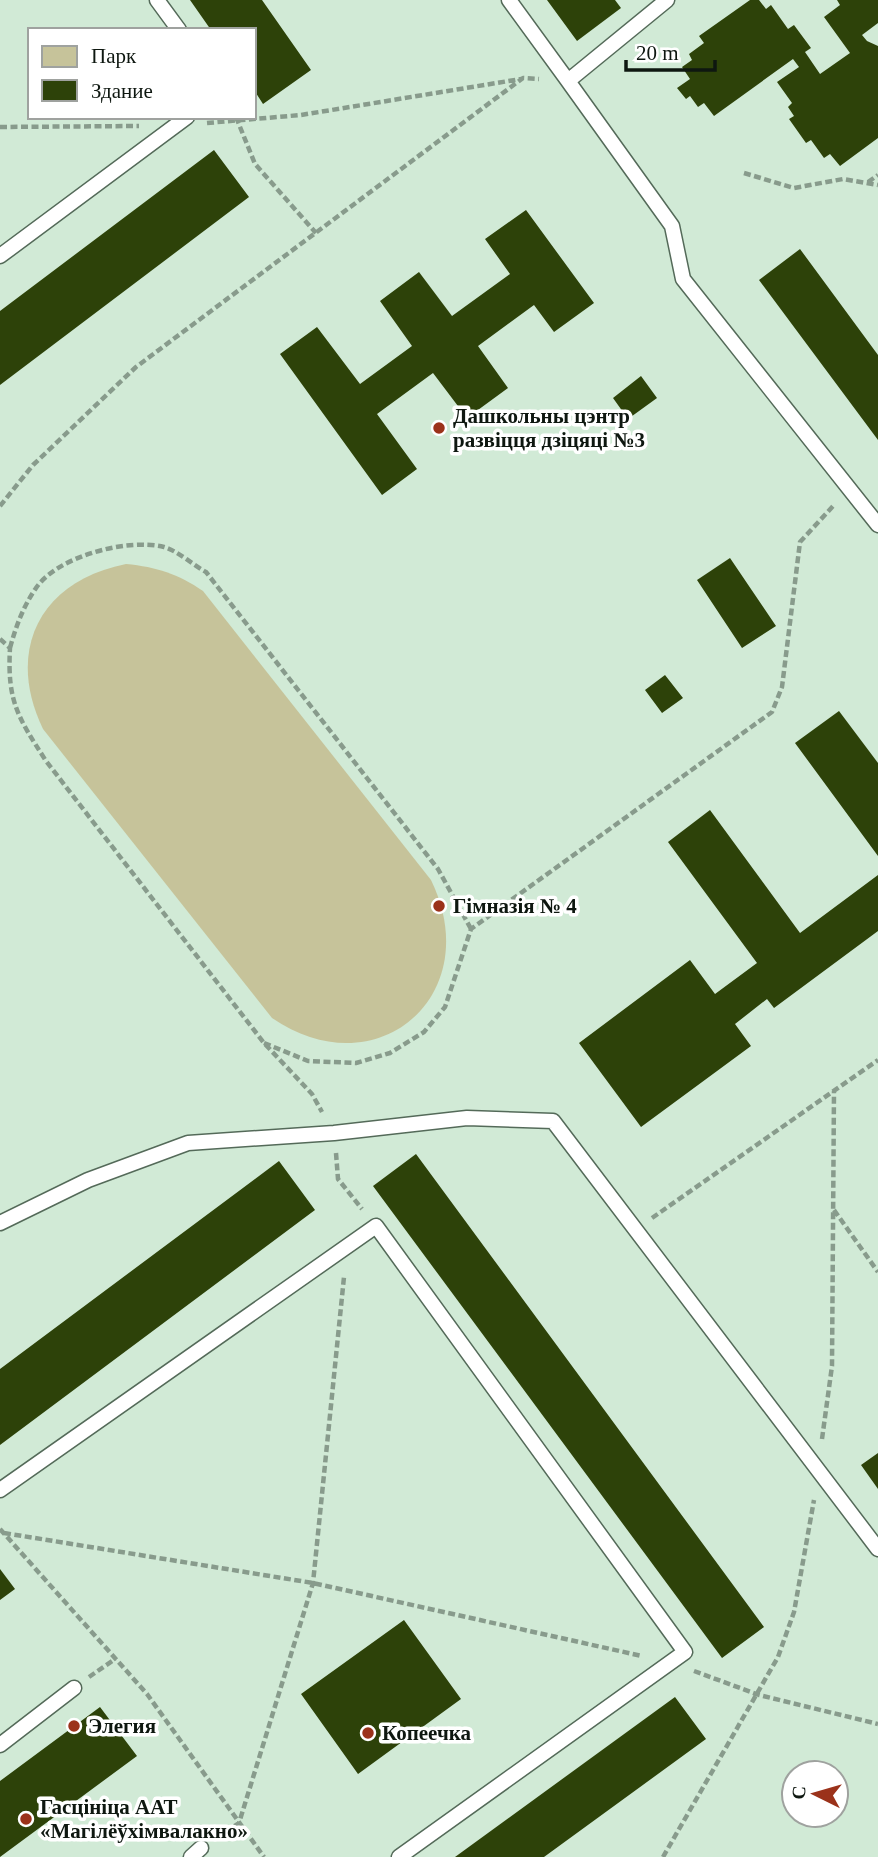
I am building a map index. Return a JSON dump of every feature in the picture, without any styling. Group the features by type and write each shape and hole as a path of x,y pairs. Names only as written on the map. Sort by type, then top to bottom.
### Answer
{"lane":[{"path":"158,0 178,28"},
{"path":"509,0 672,226 683,279 878,525"},
{"path":"568,81 667,0"},
{"path":"0,256 180,122"},
{"path":"0,1223 88,1180 188,1143 334,1133 467,1118 552,1121 878,1549"},
{"path":"0,1490 376,1226 685,1652 399,1857"},
{"path":"0,1745 74,1688"}],"path":[{"path":"256,118 301,115 523,78 568,81"},
{"path":"0,506 33,465 136,367 523,78"},
{"path":"0,127 237,119 255,164 316,233"},
{"path":"744,173 794,188 843,179 878,185"},
{"path":"868,182 878,175"},
{"path":"264,1043 308,1061 356,1063 390,1053 424,1032 445,1007 471,929 772,712 782,687 800,542 849,489"},
{"path":"376,1226 338,1179 334,1133 312,1094 264,1043 39,750 17,716 9,680 10,648 18,619 37,586 76,558 116,546 165,547 206,572 438,869 471,929"},
{"path":"0,639 10,648"},
{"path":"636,1231 878,1060"},
{"path":"663,1857 759,1695 778,1657 794,1612 832,1366 834,1091"},
{"path":"834,1209 878,1272"},
{"path":"239,1823 313,1583 346,1248"},
{"path":"2,1531 313,1583 670,1662 759,1695 878,1724"},
{"path":"2,1531 146,1695 264,1857"},
{"path":"74,1688 114,1659"}],"green space":[{"path":"126,564 167,572 203,591 431,880 445,922 445,960 433,993 412,1019 383,1036 349,1043 311,1037 272,1018 43,729 32,700 28,672 30,647 38,623 52,603 71,586 96,573"}],"building":[{"path":"190,0 262,0 311,70 263,104 256,93 256,28 210,28"},
{"path":"547,0 615,0 621,8 577,41"},
{"path":"750,0 759,0 766,9 771,5 788,29 794,25 811,48 805,52 820,74 850,53 824,17 840,5 837,0 878,0 878,23 862,35 867,41 878,46 878,138 840,166 830,154 824,158 811,140 806,143 789,119 794,116 788,107 792,103 777,82 799,67 793,59 714,116 704,103 698,107 690,96 686,99 677,88 690,79 682,67 692,60 689,54 704,43 699,36"},
{"path":"214,150 249,197 0,385 0,311"},
{"path":"526,210 594,303 554,332 534,305 478,346 508,388 467,418 433,373 377,414 417,469 382,495 280,354 317,327 360,384 412,346 380,301 419,272 452,316 510,274 485,239"},
{"path":"800,249 878,355 878,440 759,280"},
{"path":"641,376 657,398 628,419 613,398"},
{"path":"730,558 776,626 742,648 697,580"},
{"path":"665,675 683,698 662,713 645,690"},
{"path":"839,711 878,763 878,856 795,743"},
{"path":"710,810 800,933 878,875 878,931 774,1008 767,999 735,1024 751,1046 641,1127 579,1043 690,960 715,994 757,963 668,842"},
{"path":"416,1154 764,1627 722,1658 373,1186"},
{"path":"279,1161 315,1210 0,1445 0,1369"},
{"path":"878,1453 878,1489 861,1465"},
{"path":"0,1569 15,1589 0,1600"},
{"path":"404,1620 461,1699 358,1774 301,1694"},
{"path":"675,1697 706,1739 544,1857 455,1857"},
{"name":"Гасцініца ААТ «Магілёўхімвалакно»","path":"100,1707 137,1756 0,1857 0,1781"}],"place":[{"name":"Дашкольны цэнтр развіцця дзіцяці №3","path":"439,428"},
{"name":"Гімназія № 4","path":"439,906"},
{"name":"Элегия","path":"74,1726"},
{"name":"Копеечка","path":"368,1733"},
{"name":"Гасцініца ААТ «Магілёўхімвалакно»","path":"26,1819"}]}
